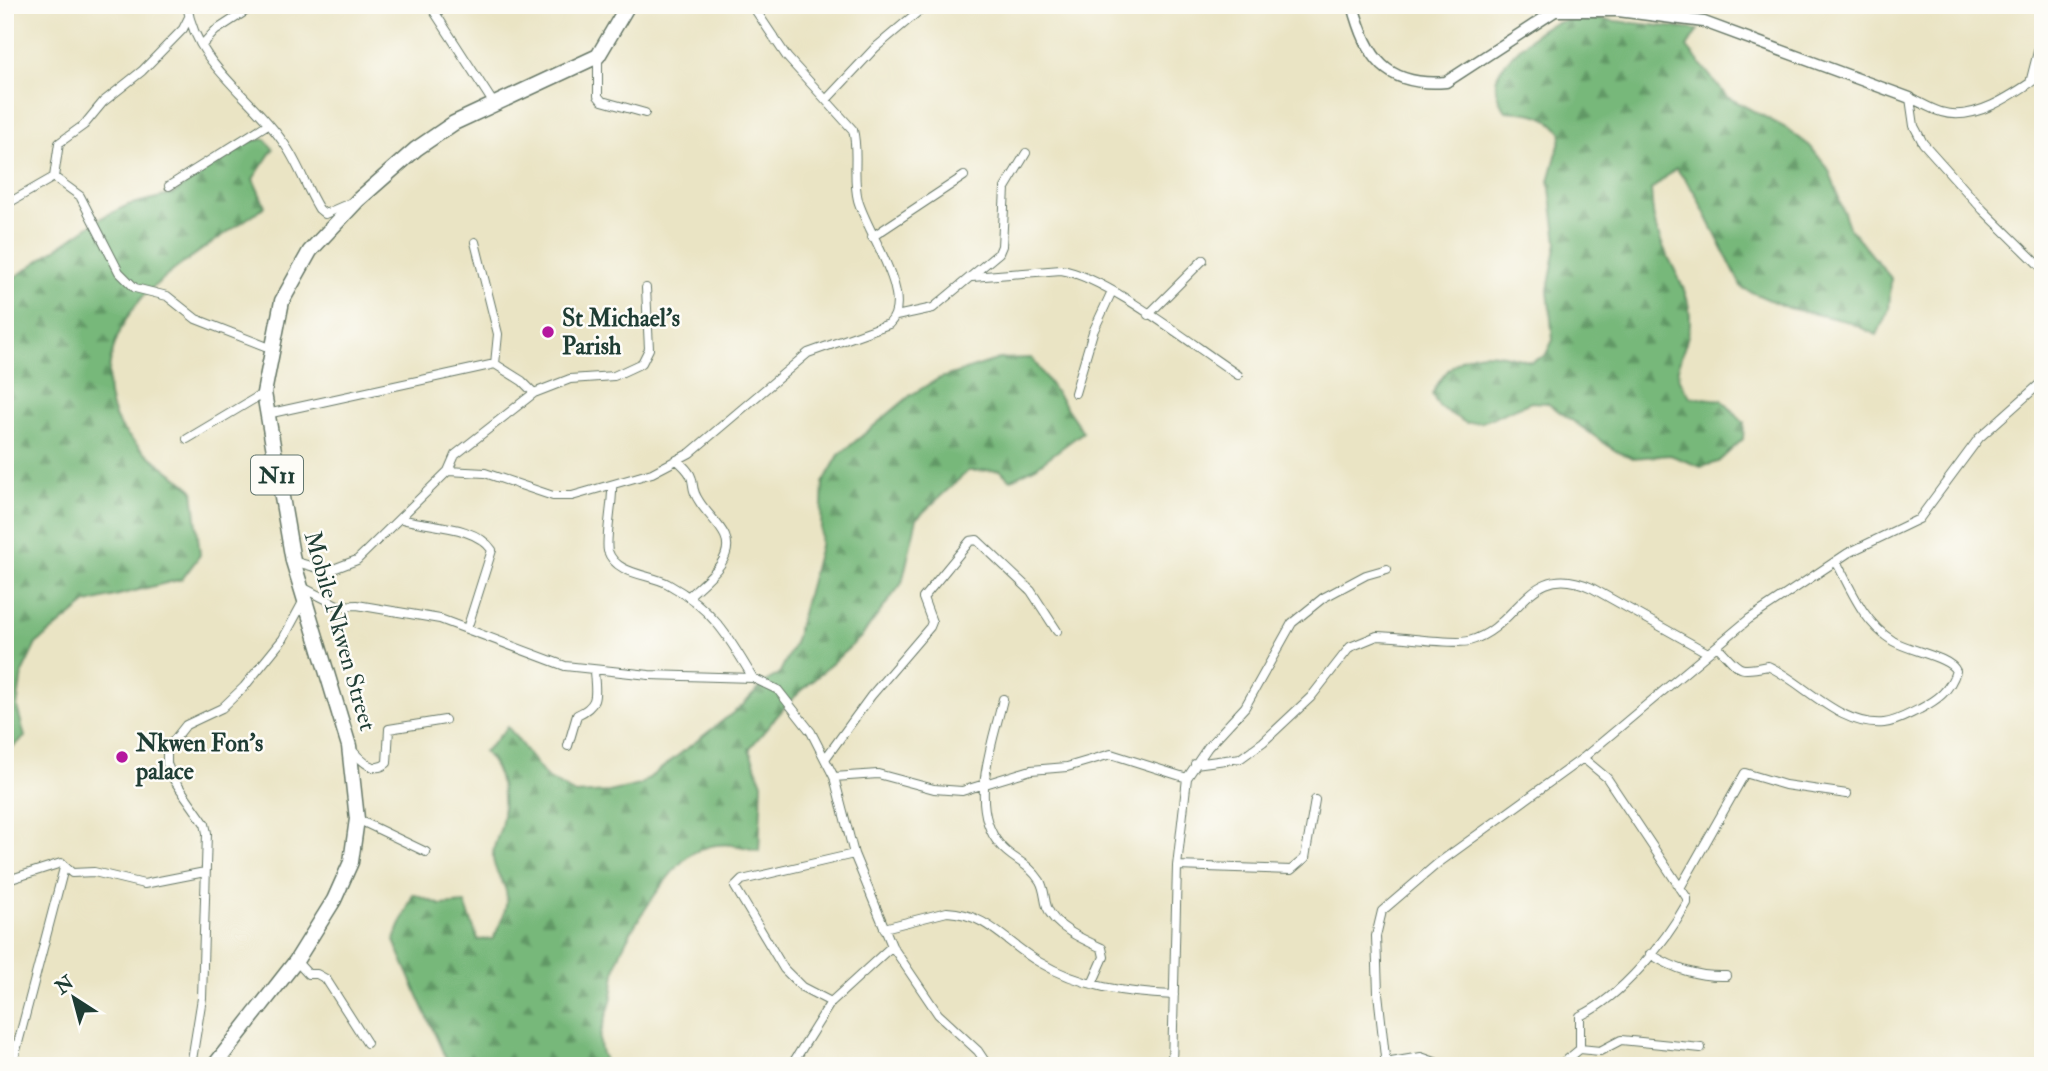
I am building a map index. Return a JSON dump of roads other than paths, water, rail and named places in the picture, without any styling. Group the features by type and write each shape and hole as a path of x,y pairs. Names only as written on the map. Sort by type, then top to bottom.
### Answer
{"highway":[{"path":"598,56 628,5"},
{"name":"Mobile Nkwen Street","path":"214,1066 296,961 334,900 351,862 357,818 349,746 293,561 267,414 264,393 270,348 282,301 310,251 358,200 416,149 454,123 598,56"}],"street":[{"path":"187,5 193,29 221,75 283,141 316,204 325,214 358,200"},
{"path":"202,45 215,31 256,5"},
{"path":"430,5 494,104"},
{"path":"752,5 787,57 853,130 854,182 862,214 892,277 899,307 897,316"},
{"path":"826,100 875,48 926,5"},
{"path":"1353,5 1362,40 1380,65 1408,80 1428,83 1446,82 1555,11 1618,11 1704,22 1910,98 1943,113 1964,112 2003,100 2043,74"},
{"path":"54,177 59,143 91,119 103,102 142,71 183,29 189,17"},
{"path":"183,29 193,29"},
{"path":"2030,83 2043,32"},
{"path":"598,56 598,96 602,101 645,113"},
{"path":"1910,98 1914,126 1923,143 1983,210 2043,269"},
{"path":"169,186 268,124"},
{"path":"448,471 485,473 553,496 572,496 652,473 677,460 714,434 808,353 889,324 897,316 933,308 972,277 999,253 1002,246 1005,188 1026,153"},
{"path":"872,236 964,176"},
{"path":"5,205 54,177"},
{"path":"54,177 80,197 125,280 135,288 176,301 196,320 270,348"},
{"path":"475,242 498,334 495,364"},
{"path":"1148,315 1203,260"},
{"path":"972,277 1061,270 1074,272 1112,291 1238,375"},
{"path":"293,561 328,571 357,561 402,519 432,483 448,471 455,455 534,393 570,379 603,379 642,362 649,349 646,288"},
{"path":"1075,393 1093,332 1112,291"},
{"path":"267,414 495,364 522,381 534,393"},
{"path":"1446,1066 1421,1057 1385,1064 1376,936 1382,911 1437,864 1583,758 1749,619 1836,561 1919,519 1979,438 2043,381"},
{"path":"187,439 264,393"},
{"path":"677,460 692,473 695,495 727,542 726,556 720,565 688,597"},
{"path":"612,486 613,504 607,542 608,552 615,562 625,569 663,581 719,622 753,678"},
{"path":"402,519 440,529 468,530 492,550 467,629"},
{"path":"825,759 871,696 930,627 923,598 970,541 977,540 1031,591 1057,631"},
{"path":"1717,646 1740,669 1747,672 1768,666 1849,717 1883,724 1901,718 1944,694 1953,681 1956,671 1954,665 1949,661 1918,654 1893,641 1874,626 1861,609 1836,561"},
{"path":"1172,1066 1177,866 1187,778 1245,707 1292,622 1323,598 1366,575 1387,569"},
{"path":"1195,765 1232,762 1263,742 1311,697 1350,647 1363,640 1377,636 1468,641 1500,623 1532,592 1559,578 1573,579 1592,588 1708,653"},
{"path":"191,1066 202,999 205,824 174,780 167,764 167,749 186,725 222,708 239,693 283,639 302,594 339,606 357,605 419,614 467,629 543,660 594,670 753,678 778,690 789,702 834,777 850,830 854,854 892,946 938,1014 978,1051 988,1066"},
{"path":"568,746 577,715 593,706 596,700 594,670"},
{"path":"1003,699 984,785 985,812 1000,845 1022,859 1041,882 1048,910 1058,921 1104,951 1092,984"},
{"path":"349,746 362,761 376,768 382,767 387,763 389,729 444,720"},
{"path":"834,777 878,774 950,791 984,785 1031,770 1067,767 1111,754 1187,778"},
{"path":"1580,1049 1580,1016 1608,1001 1650,954 1687,904 1607,778 1583,758"},
{"path":"1679,888 1745,773 1785,785 1847,794"},
{"path":"1177,866 1291,870 1305,858 1315,800"},
{"path":"357,818 426,852"},
{"path":"831,1002 802,987 785,969 735,887 737,882 742,880 854,854"},
{"path":"5,881 56,863 61,863 64,868 77,874 93,872 144,884 205,872"},
{"path":"12,1066 64,868"},
{"path":"884,928 947,912 978,918 1039,962 1092,984 1115,992 1174,995"},
{"path":"791,1066 831,1002 892,946"},
{"path":"1650,954 1671,967 1703,977 1726,976"},
{"path":"296,961 308,974 317,974 326,979 368,1043"},
{"path":"1546,1066 1563,1062 1580,1049 1600,1051 1621,1040 1701,1048"}],"place":[{"name":"St Michael's Parish","path":"548,332"},
{"name":"Nkwen Fon's palace","path":"122,757"}]}
